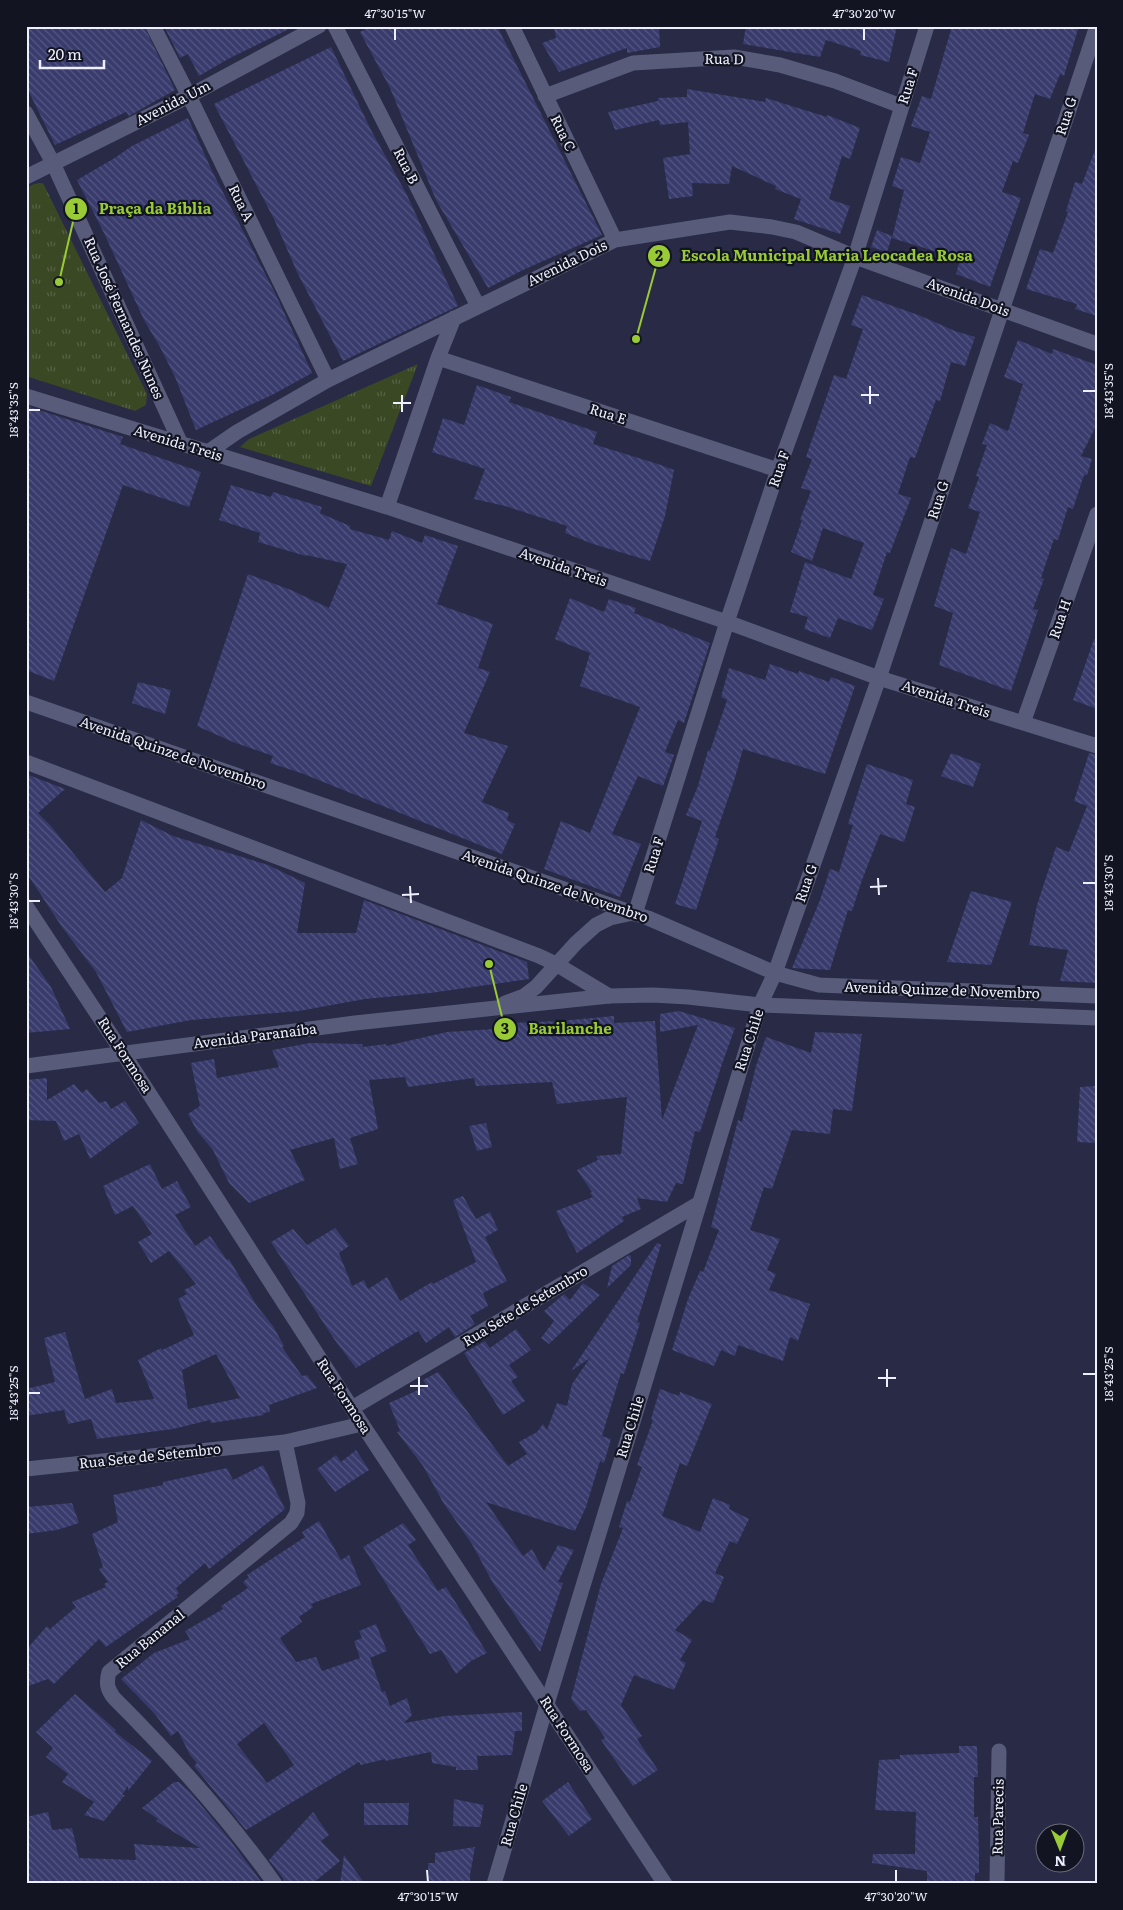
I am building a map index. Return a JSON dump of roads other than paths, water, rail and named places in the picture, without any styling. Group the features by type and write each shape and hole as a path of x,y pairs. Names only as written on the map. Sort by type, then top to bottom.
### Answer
{"street":[{"name":"Rua A","path":"153,26 328,380"},
{"name":"Avenida Um","path":"26,177 189,96 319,26"},
{"name":"Rua B","path":"335,26 478,306"},
{"name":"Rua C","path":"512,26 615,240"},
{"name":"Rua F","path":"634,914 727,622 778,470 855,257 927,26"},
{"name":"Rua G","path":"775,973 879,678 1097,26"},
{"name":"Rua D","path":"545,96 633,63 734,57 780,65 826,78 902,106"},
{"name":"Rua José Fernandes Nunes","path":"26,113 54,163 181,444"},
{"name":"Avenida Dois","path":"208,452 237,432 328,380 615,240 730,222 752,223 796,232 855,257 1097,344"},
{"path":"387,507 438,358 454,318"},
{"name":"Rua E","path":"438,358 778,470"},
{"name":"Avenida Treis","path":"26,396 387,507 727,622 879,678 1097,746"},
{"name":"Rua H","path":"1023,723 1097,514"},
{"name":"Avenida Quinze de Novembro","path":"26,702 648,918 775,973 819,985 1097,996"},
{"path":"26,762 556,964 609,996"},
{"name":"Rua Formosa","path":"26,906 362,1424 665,1884"},
{"path":"484,1010 524,996 544,979 576,943 596,925 610,918 634,914"},
{"name":"Rua Chile","path":"494,1884 698,1204 760,1005 775,973"},
{"name":"Avenida Quinze de Novembro","path":"484,1010 609,996 653,995 760,1005 1097,1018"},
{"name":"Avenida Paranaíba","path":"26,1066 355,1023 484,1010"},
{"name":"Rua Sete de Setembro","path":"352,1408 698,1204"},
{"name":"Rua Sete de Setembro","path":"26,1469 286,1442 362,1424"},
{"name":"Rua Bananal","path":"275,1884 219,1810 173,1758 114,1698 108,1690 106,1681 110,1672 291,1523 298,1504 286,1442"},
{"name":"Rua Parecis","path":"997,1884 999,1751"}],"place":[{"name":"Praça da Bíblia","path":"59,282"},
{"name":"Escola Municipal Maria Leocadea Rosa","path":"636,339"},
{"name":"Barilanche","path":"489,964"}]}
